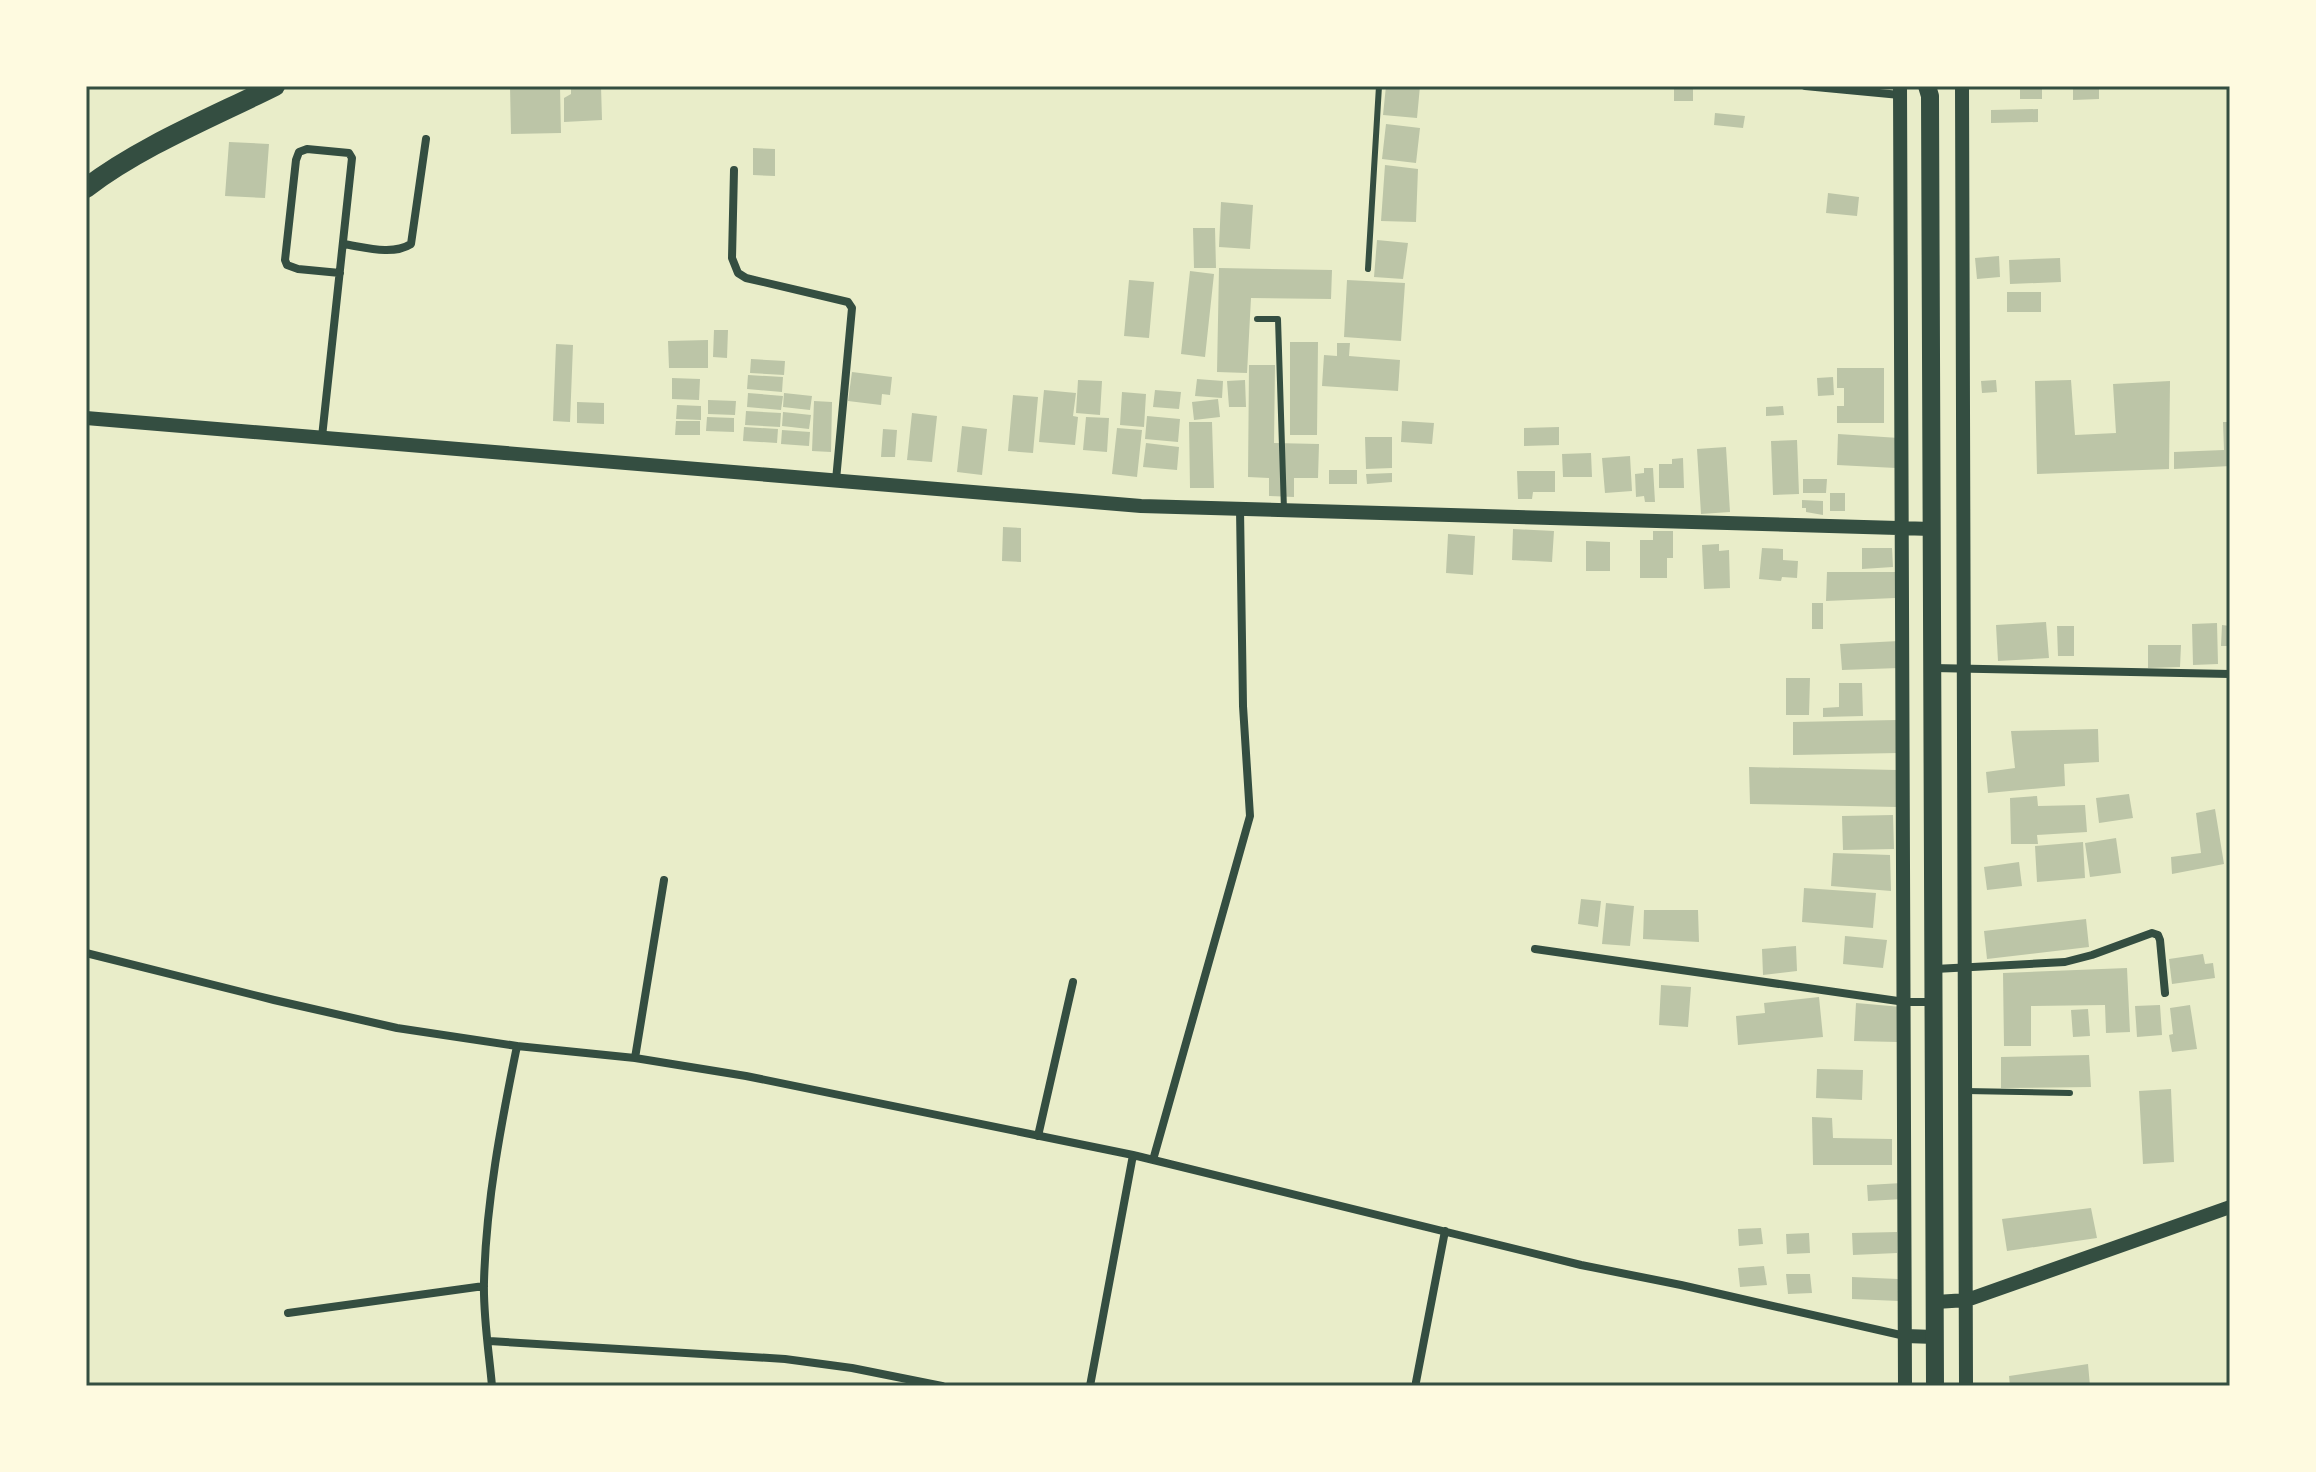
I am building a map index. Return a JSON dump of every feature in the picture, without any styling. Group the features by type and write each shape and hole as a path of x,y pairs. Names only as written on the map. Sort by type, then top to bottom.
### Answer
{"highway":[{"path":"86,188 174,137 275,86"}],"main road":[{"path":"1930,89 1935,1386"}],"street":[{"path":"1805,86 1900,90 1905,1386"},
{"path":"1962,86 1966,1386"},
{"path":"343,244 393,250 411,244 426,139"},
{"path":"322,437 340,273 343,244 351,154 307,149 299,152 287,265 340,273"},
{"path":"734,170 732,258 738,273 746,278 848,302 852,308 836,480"},
{"path":"86,418 1141,506 1932,529"},
{"path":"1153,1160 1250,816 1243,706 1240,509"},
{"path":"1932,668 2230,674"},
{"path":"635,1058 664,880"},
{"path":"1935,969 2078,959 2152,933 2158,935 2160,940 2165,993"},
{"path":"1535,949 1905,1002 1935,1002"},
{"path":"86,953 397,1028 517,1046 635,1058 746,1076 1133,1155 1581,1265 1905,1336 1935,1337"},
{"path":"1038,1136 1073,982"},
{"path":"492,1386 484,1286 492,1180 517,1046"},
{"path":"1090,1386 1133,1155"},
{"path":"1936,1302 1967,1300 2230,1207"},
{"path":"1416,1382 1445,1231"},
{"path":"288,1313 484,1286"},
{"path":"489,1341 785,1359 852,1368 942,1386"}],"lane":[{"path":"1368,269 1379,86"},
{"path":"1257,319 1278,319 1284,510"},
{"path":"1966,1091 2070,1093"}],"building":[{"path":"510,86 560,86 561,133 511,134"},
{"path":"571,86 601,86 602,120 564,122 564,98 571,94"},
{"path":"1386,86 1420,86 1417,118 1383,115"},
{"path":"1674,86 1693,86 1693,101 1674,101"},
{"path":"2020,86 2042,86 2042,99 2020,99"},
{"path":"2073,86 2099,86 2099,99 2073,100"},
{"path":"2038,109 2038,122 1991,123 1991,110"},
{"path":"1715,113 1745,116 1743,128 1714,125"},
{"path":"1386,124 1420,128 1416,163 1382,159"},
{"path":"229,142 269,144 265,198 225,196"},
{"path":"753,148 775,149 775,176 753,175"},
{"path":"1385,165 1418,169 1416,222 1381,221"},
{"path":"1828,193 1859,197 1857,216 1826,213"},
{"path":"1221,202 1253,205 1250,249 1219,247"},
{"path":"1193,228 1215,228 1216,268 1194,268"},
{"path":"1377,240 1408,243 1403,279 1374,277"},
{"path":"1999,256 2000,277 1977,279 1975,258"},
{"path":"2060,258 2061,282 2010,284 2009,260"},
{"path":"1219,268 1332,270 1331,299 1251,298 1247,373 1217,372"},
{"path":"1190,271 1214,274 1205,357 1181,354"},
{"path":"1129,280 1154,282 1149,338 1124,336"},
{"path":"1347,280 1405,283 1401,341 1344,337"},
{"path":"2007,292 2041,292 2041,312 2007,312"},
{"path":"714,330 728,330 727,358 713,357"},
{"path":"708,340 708,368 669,368 668,341"},
{"path":"1290,342 1318,342 1317,435 1290,435"},
{"path":"1337,343 1350,343 1349,356 1400,360 1398,391 1322,386 1324,355 1337,356"},
{"path":"556,344 573,345 570,422 553,421"},
{"path":"751,359 785,361 784,375 750,373"},
{"path":"1249,365 1275,365 1274,443 1319,444 1318,478 1294,478 1294,497 1269,496 1269,478 1248,477"},
{"path":"1837,368 1884,368 1884,423 1837,423 1837,406 1844,406 1844,388 1837,388"},
{"path":"852,372 892,377 890,395 882,394 881,405 848,401"},
{"path":"748,375 783,377 782,392 747,389"},
{"path":"1833,377 1834,395 1818,396 1817,378"},
{"path":"672,378 700,379 699,400 672,399"},
{"path":"1197,379 1223,381 1222,398 1195,396"},
{"path":"1078,380 1102,381 1100,415 1076,413"},
{"path":"1245,380 1246,407 1229,407 1227,381"},
{"path":"1996,380 1997,392 1982,393 1981,381"},
{"path":"2071,380 2075,435 2116,433 2113,384 2170,381 2169,469 2037,474 2035,381"},
{"path":"1044,390 1076,393 1073,416 1078,417 1075,445 1039,442"},
{"path":"1155,390 1181,392 1179,409 1153,407"},
{"path":"1122,392 1146,394 1144,427 1120,425"},
{"path":"748,393 783,396 781,410 747,407"},
{"path":"784,393 812,396 810,410 783,407"},
{"path":"1013,395 1038,397 1033,453 1008,451"},
{"path":"1218,399 1220,417 1194,420 1192,402"},
{"path":"708,400 736,401 735,415 708,414"},
{"path":"814,401 832,402 831,452 812,451"},
{"path":"577,402 604,403 604,424 577,423"},
{"path":"677,405 701,406 701,420 676,419"},
{"path":"1783,406 1784,415 1766,416 1766,407"},
{"path":"746,411 781,413 780,427 745,425"},
{"path":"783,412 811,415 809,429 782,426"},
{"path":"912,413 937,416 932,462 907,460"},
{"path":"1147,416 1180,419 1178,442 1145,439"},
{"path":"707,417 734,418 734,432 706,431"},
{"path":"1086,417 1109,418 1107,452 1083,450"},
{"path":"676,421 700,421 700,435 675,435"},
{"path":"1402,421 1434,423 1432,444 1401,442"},
{"path":"1189,422 1212,422 1214,488 1190,488"},
{"path":"2223,422 2230,422 2230,466 2174,469 2174,452 2224,450"},
{"path":"962,426 987,429 982,475 957,472"},
{"path":"744,427 778,429 777,443 743,441"},
{"path":"1559,427 1559,445 1524,446 1524,428"},
{"path":"1117,428 1142,430 1137,477 1112,474"},
{"path":"883,429 897,430 895,457 881,457"},
{"path":"782,430 810,432 809,446 781,444"},
{"path":"1838,434 1899,438 1896,468 1837,465"},
{"path":"1365,437 1392,437 1392,468 1366,469"},
{"path":"1797,440 1799,494 1773,495 1771,441"},
{"path":"1146,443 1179,447 1177,470 1143,467"},
{"path":"1726,447 1730,512 1701,514 1697,449"},
{"path":"1591,453 1592,477 1563,477 1562,454"},
{"path":"1630,456 1632,491 1605,493 1602,458"},
{"path":"1683,458 1684,488 1659,488 1659,464 1672,464 1672,459"},
{"path":"1644,468 1653,468 1655,502 1645,502 1644,496 1636,497 1635,474 1644,473"},
{"path":"1329,470 1357,470 1357,484 1329,484"},
{"path":"1517,471 1555,471 1555,492 1533,492 1532,499 1518,499"},
{"path":"1392,473 1392,482 1367,484 1366,474"},
{"path":"1803,479 1827,479 1826,493 1803,493"},
{"path":"1830,493 1845,493 1845,511 1830,511"},
{"path":"1802,500 1823,501 1823,515 1806,512 1806,508 1802,508"},
{"path":"1003,527 1021,528 1021,562 1002,561"},
{"path":"1513,529 1554,531 1552,562 1512,560"},
{"path":"1653,531 1673,531 1673,558 1667,558 1667,578 1640,578 1640,540 1653,540"},
{"path":"1448,534 1475,536 1473,575 1446,573"},
{"path":"1586,541 1610,542 1610,571 1586,571"},
{"path":"1719,544 1719,551 1729,550 1730,588 1704,589 1702,545"},
{"path":"1762,548 1783,549 1783,560 1798,561 1797,578 1782,577 1781,581 1759,579"},
{"path":"1862,548 1892,548 1893,567 1862,569"},
{"path":"1827,572 1895,572 1895,598 1826,601"},
{"path":"1812,603 1823,603 1823,629 1812,629"},
{"path":"2046,622 2049,658 1998,661 1996,625"},
{"path":"2217,623 2218,664 2193,665 2192,624"},
{"path":"2222,625 2230,626 2230,646 2221,646"},
{"path":"2057,626 2074,626 2074,656 2058,656"},
{"path":"1899,641 1899,668 1842,670 1840,644"},
{"path":"2148,645 2181,645 2180,667 2148,668"},
{"path":"1786,678 1810,678 1809,715 1786,715"},
{"path":"1839,683 1862,683 1863,716 1823,717 1823,708 1839,707"},
{"path":"1897,720 1898,753 1793,755 1793,722"},
{"path":"2098,729 2099,762 2064,764 2065,786 1988,793 1986,772 2015,768 2011,731"},
{"path":"1749,767 1897,770 1897,807 1750,804"},
{"path":"2129,794 2133,818 2099,823 2096,798"},
{"path":"2037,796 2038,806 2085,805 2087,832 2037,835 2038,844 2011,844 2010,798"},
{"path":"2215,809 2224,864 2172,874 2171,857 2201,853 2196,813"},
{"path":"1893,815 1894,849 1843,850 1842,816"},
{"path":"2116,838 2121,873 2090,877 2085,843"},
{"path":"2083,842 2085,878 2037,882 2035,846"},
{"path":"1833,853 1890,855 1891,891 1831,886"},
{"path":"2019,862 2022,886 1987,890 1984,867"},
{"path":"1804,888 1876,893 1873,928 1802,922"},
{"path":"1581,899 1601,901 1598,927 1578,924"},
{"path":"1606,903 1634,906 1630,946 1602,944"},
{"path":"1644,910 1698,910 1699,942 1643,939"},
{"path":"2086,919 2089,947 1987,959 1984,931"},
{"path":"1845,936 1887,940 1883,968 1843,964"},
{"path":"1796,946 1797,971 1763,975 1762,949"},
{"path":"2203,954 2205,964 2213,963 2215,978 2172,984 2169,959"},
{"path":"2127,968 2130,1032 2106,1033 2105,1005 2031,1006 2031,1046 2004,1046 2003,973"},
{"path":"1661,985 1691,987 1688,1027 1659,1025"},
{"path":"1819,997 1823,1037 1738,1045 1736,1016 1765,1013 1764,1003"},
{"path":"1856,1003 1902,1007 1898,1042 1854,1041"},
{"path":"2160,1005 2162,1035 2137,1037 2135,1006"},
{"path":"2190,1005 2197,1049 2172,1052 2170,1008"},
{"path":"2088,1009 2090,1036 2073,1037 2071,1010"},
{"path":"2089,1055 2091,1087 2001,1088 2001,1057"},
{"path":"1817,1069 1863,1070 1862,1100 1816,1098"},
{"path":"2171,1089 2174,1162 2143,1164 2139,1091"},
{"path":"1812,1117 1832,1118 1833,1138 1892,1139 1892,1165 1813,1165"},
{"path":"1902,1183 1903,1199 1868,1201 1867,1185"},
{"path":"2091,1208 2097,1238 2007,1251 2002,1219"},
{"path":"1761,1228 1763,1244 1739,1246 1738,1229"},
{"path":"1897,1232 1897,1253 1853,1255 1852,1233"},
{"path":"1809,1233 1810,1253 1787,1254 1786,1234"},
{"path":"1764,1266 1767,1285 1740,1287 1738,1268"},
{"path":"1786,1274 1810,1274 1812,1293 1788,1294"},
{"path":"1852,1277 1898,1279 1899,1301 1852,1299"},
{"path":"2088,1364 2090,1386 2010,1386 2009,1376"},
{"path":"1876,1383 1897,1383 1898,1386 1876,1386"}]}
